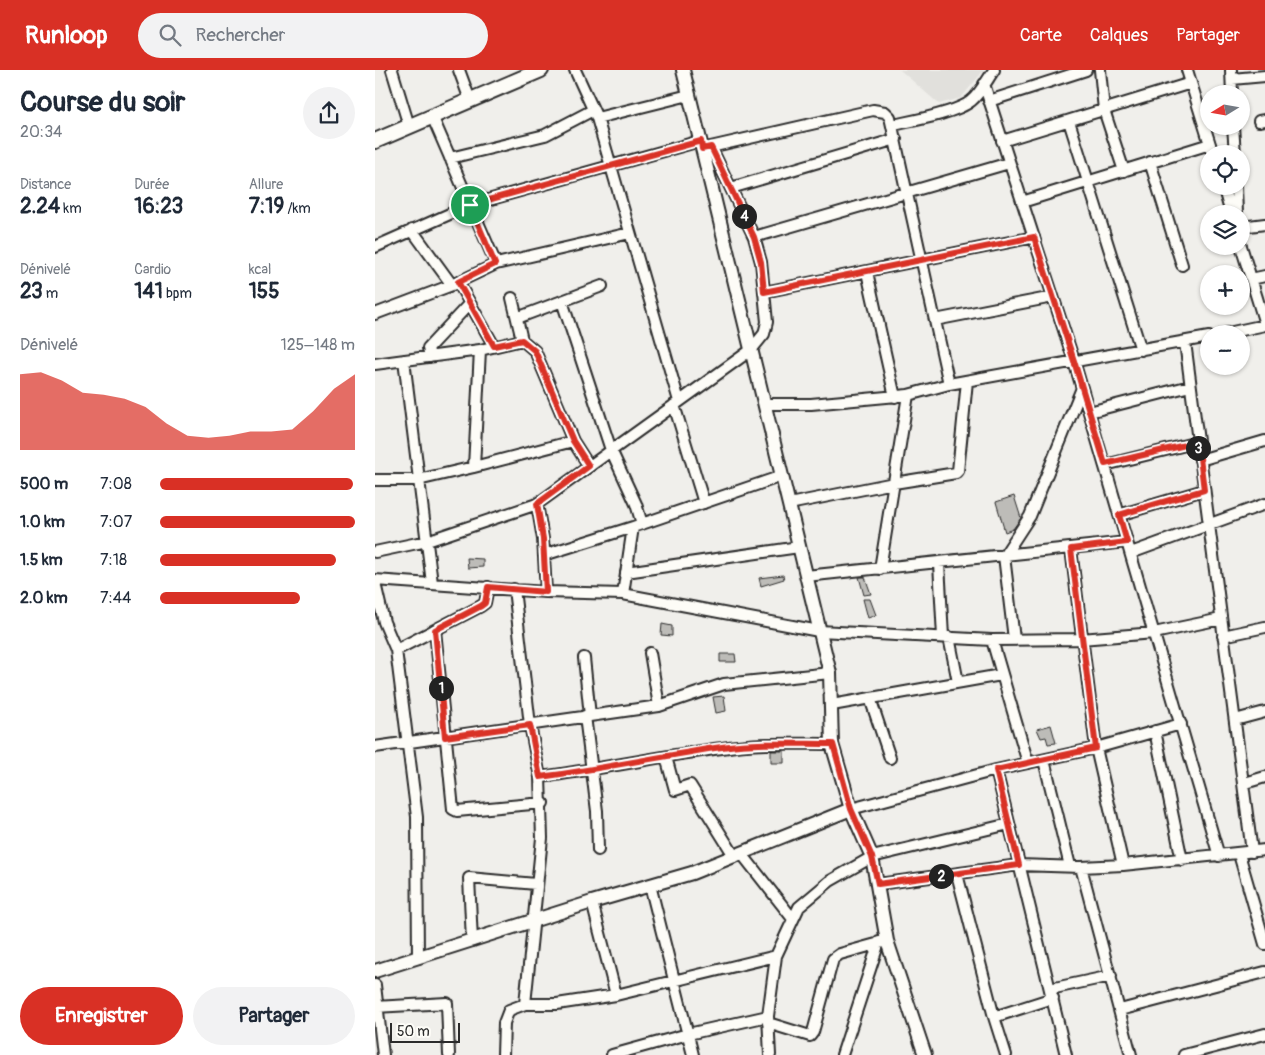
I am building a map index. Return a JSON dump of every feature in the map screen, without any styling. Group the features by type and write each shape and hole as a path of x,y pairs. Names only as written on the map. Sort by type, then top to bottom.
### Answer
{"main road":[{"path":"375,141 541,70"}],"street":[{"path":"392,70 409,126"},
{"path":"459,70 470,100"},
{"path":"575,70 595,114 611,165 704,503"},
{"path":"683,70 705,146 751,350 830,673 833,744 851,809 872,857 878,884 883,942 925,1055"},
{"path":"893,125 921,119 965,105 972,101 994,70"},
{"path":"989,101 1086,70"},
{"path":"1100,70 1104,110 1123,171"},
{"path":"1187,70 1210,145"},
{"path":"1231,75 1265,76"},
{"path":"1002,141 1191,83"},
{"path":"983,84 1074,361 1219,856"},
{"path":"450,158 545,135 595,114 689,96"},
{"path":"375,247 470,205 611,165 873,110 885,112 893,125 949,384"},
{"path":"432,116 495,264"},
{"path":"1069,121 1141,350"},
{"path":"731,188 896,139"},
{"path":"375,552 427,541 537,504 751,350 764,334 767,322 761,262 754,237 731,188 705,146"},
{"path":"1022,202 1150,162 1200,151"},
{"path":"1150,162 1182,265"},
{"path":"754,237 1009,163"},
{"path":"1250,226 1265,224"},
{"path":"412,230 470,303 494,346"},
{"path":"375,314 455,283 495,264 630,233"},
{"path":"764,292 1034,237"},
{"path":"1244,255 1265,325 1250,328"},
{"path":"867,272 895,396"},
{"path":"1251,279 1265,276"},
{"path":"517,318 602,286"},
{"path":"935,320 1053,297"},
{"path":"513,298 522,340 535,351 573,441 589,466"},
{"path":"562,301 611,450 632,494 638,525 626,572 623,594"},
{"path":"430,357 429,348 470,303"},
{"path":"765,404 811,404 908,395 949,384 1200,339"},
{"path":"375,364 480,350 522,340"},
{"path":"1185,342 1223,636 1245,783 1252,852"},
{"path":"474,467 480,350"},
{"path":"404,360 432,583"},
{"path":"789,504 894,483 953,474 958,471 967,381"},
{"path":"1089,412 1190,386"},
{"path":"1014,639 1004,556 1030,516 1082,388"},
{"path":"880,569 908,395"},
{"path":"375,480 418,480 573,441"},
{"path":"1200,460 1265,441"},
{"path":"1105,464 1198,442"},
{"path":"544,555 782,476"},
{"path":"1119,515 1204,490"},
{"path":"537,504 544,555 546,592"},
{"path":"1131,553 1265,504"},
{"path":"806,576 1127,542"},
{"path":"626,572 799,547"},
{"path":"1071,549 1096,748 1123,865"},
{"path":"939,563 946,637 958,682"},
{"path":"418,958 419,843 408,742 395,650 384,622 375,582 432,583 546,592 623,594 819,631 991,640 1081,639 1154,633 1221,619"},
{"path":"395,650 481,606 485,603 488,587"},
{"path":"514,589 530,725 543,802 542,838 525,1004"},
{"path":"1223,636 1265,627"},
{"path":"435,630 453,809 457,811 543,802"},
{"path":"991,640 1028,763"},
{"path":"650,653 659,706"},
{"path":"584,658 598,850"},
{"path":"375,747 659,706 724,684 830,673"},
{"path":"832,705 1001,675"},
{"path":"870,698 889,758"},
{"path":"1235,720 1265,712"},
{"path":"375,971 592,902 692,873 739,856 851,809 996,770 1096,748 1181,724"},
{"path":"1155,731 1182,860"},
{"path":"540,777 734,746 833,744"},
{"path":"666,757 675,790 690,785 739,856 793,919"},
{"path":"1044,760 1070,866"},
{"path":"996,770 1066,1055"},
{"path":"1245,783 1265,777"},
{"path":"770,1055 768,1020 776,956 799,907 831,881 872,857 1009,824"},
{"path":"878,884 1019,865 1081,867 1123,865 1265,850"},
{"path":"1239,854 1262,924 1265,944"},
{"path":"1081,867 1131,1055"},
{"path":"957,874 994,1017 1006,1055"},
{"path":"472,941 469,878 537,884"},
{"path":"650,885 693,1055"},
{"path":"592,902 616,995"},
{"path":"612,1055 688,1034 768,1020 810,1036 813,1032 833,958 840,954 883,942"},
{"path":"842,1055 883,942"},
{"path":"503,1055 505,1016 509,1010 525,1004 557,1004 616,995 776,956"},
{"path":"1120,1010 1265,972"},
{"path":"994,1017 1051,994 1111,976"},
{"path":"375,985 383,1055"},
{"path":"376,1006 447,1003 449,1055"},
{"path":"1184,1055 1265,1034"}],"shaded area":[{"path":"900,70 984,70 961,98 939,104"}],"building":[{"path":"1014,496 1021,518 1013,529 1005,532 996,502"},
{"path":"467,558 483,559 483,567 468,568"},
{"path":"783,575 784,579 761,586 759,578"},
{"path":"859,577 865,577 871,594 864,595"},
{"path":"863,599 870,599 876,615 868,618"},
{"path":"662,624 672,626 672,636 661,635"},
{"path":"720,654 735,654 736,662 720,662"},
{"path":"724,696 726,711 716,713 713,697"},
{"path":"1051,725 1056,743 1048,744 1046,737 1041,738 1037,729"},
{"path":"771,751 784,751 784,763 771,763"}],"route":[{"path":"701,141 702,149 711,147 754,237 761,262 764,292 1034,237 1105,464 1198,442 1204,490 1119,515 1127,542 1071,549 1096,748 996,770 1019,865 878,884 872,857 851,809 833,744 767,744 721,748 540,777 530,725 445,737 435,630 485,603 488,587 546,592 543,539 537,504 589,466 573,441 532,346 522,340 494,346 458,282 495,264 470,205 701,141"}]}
